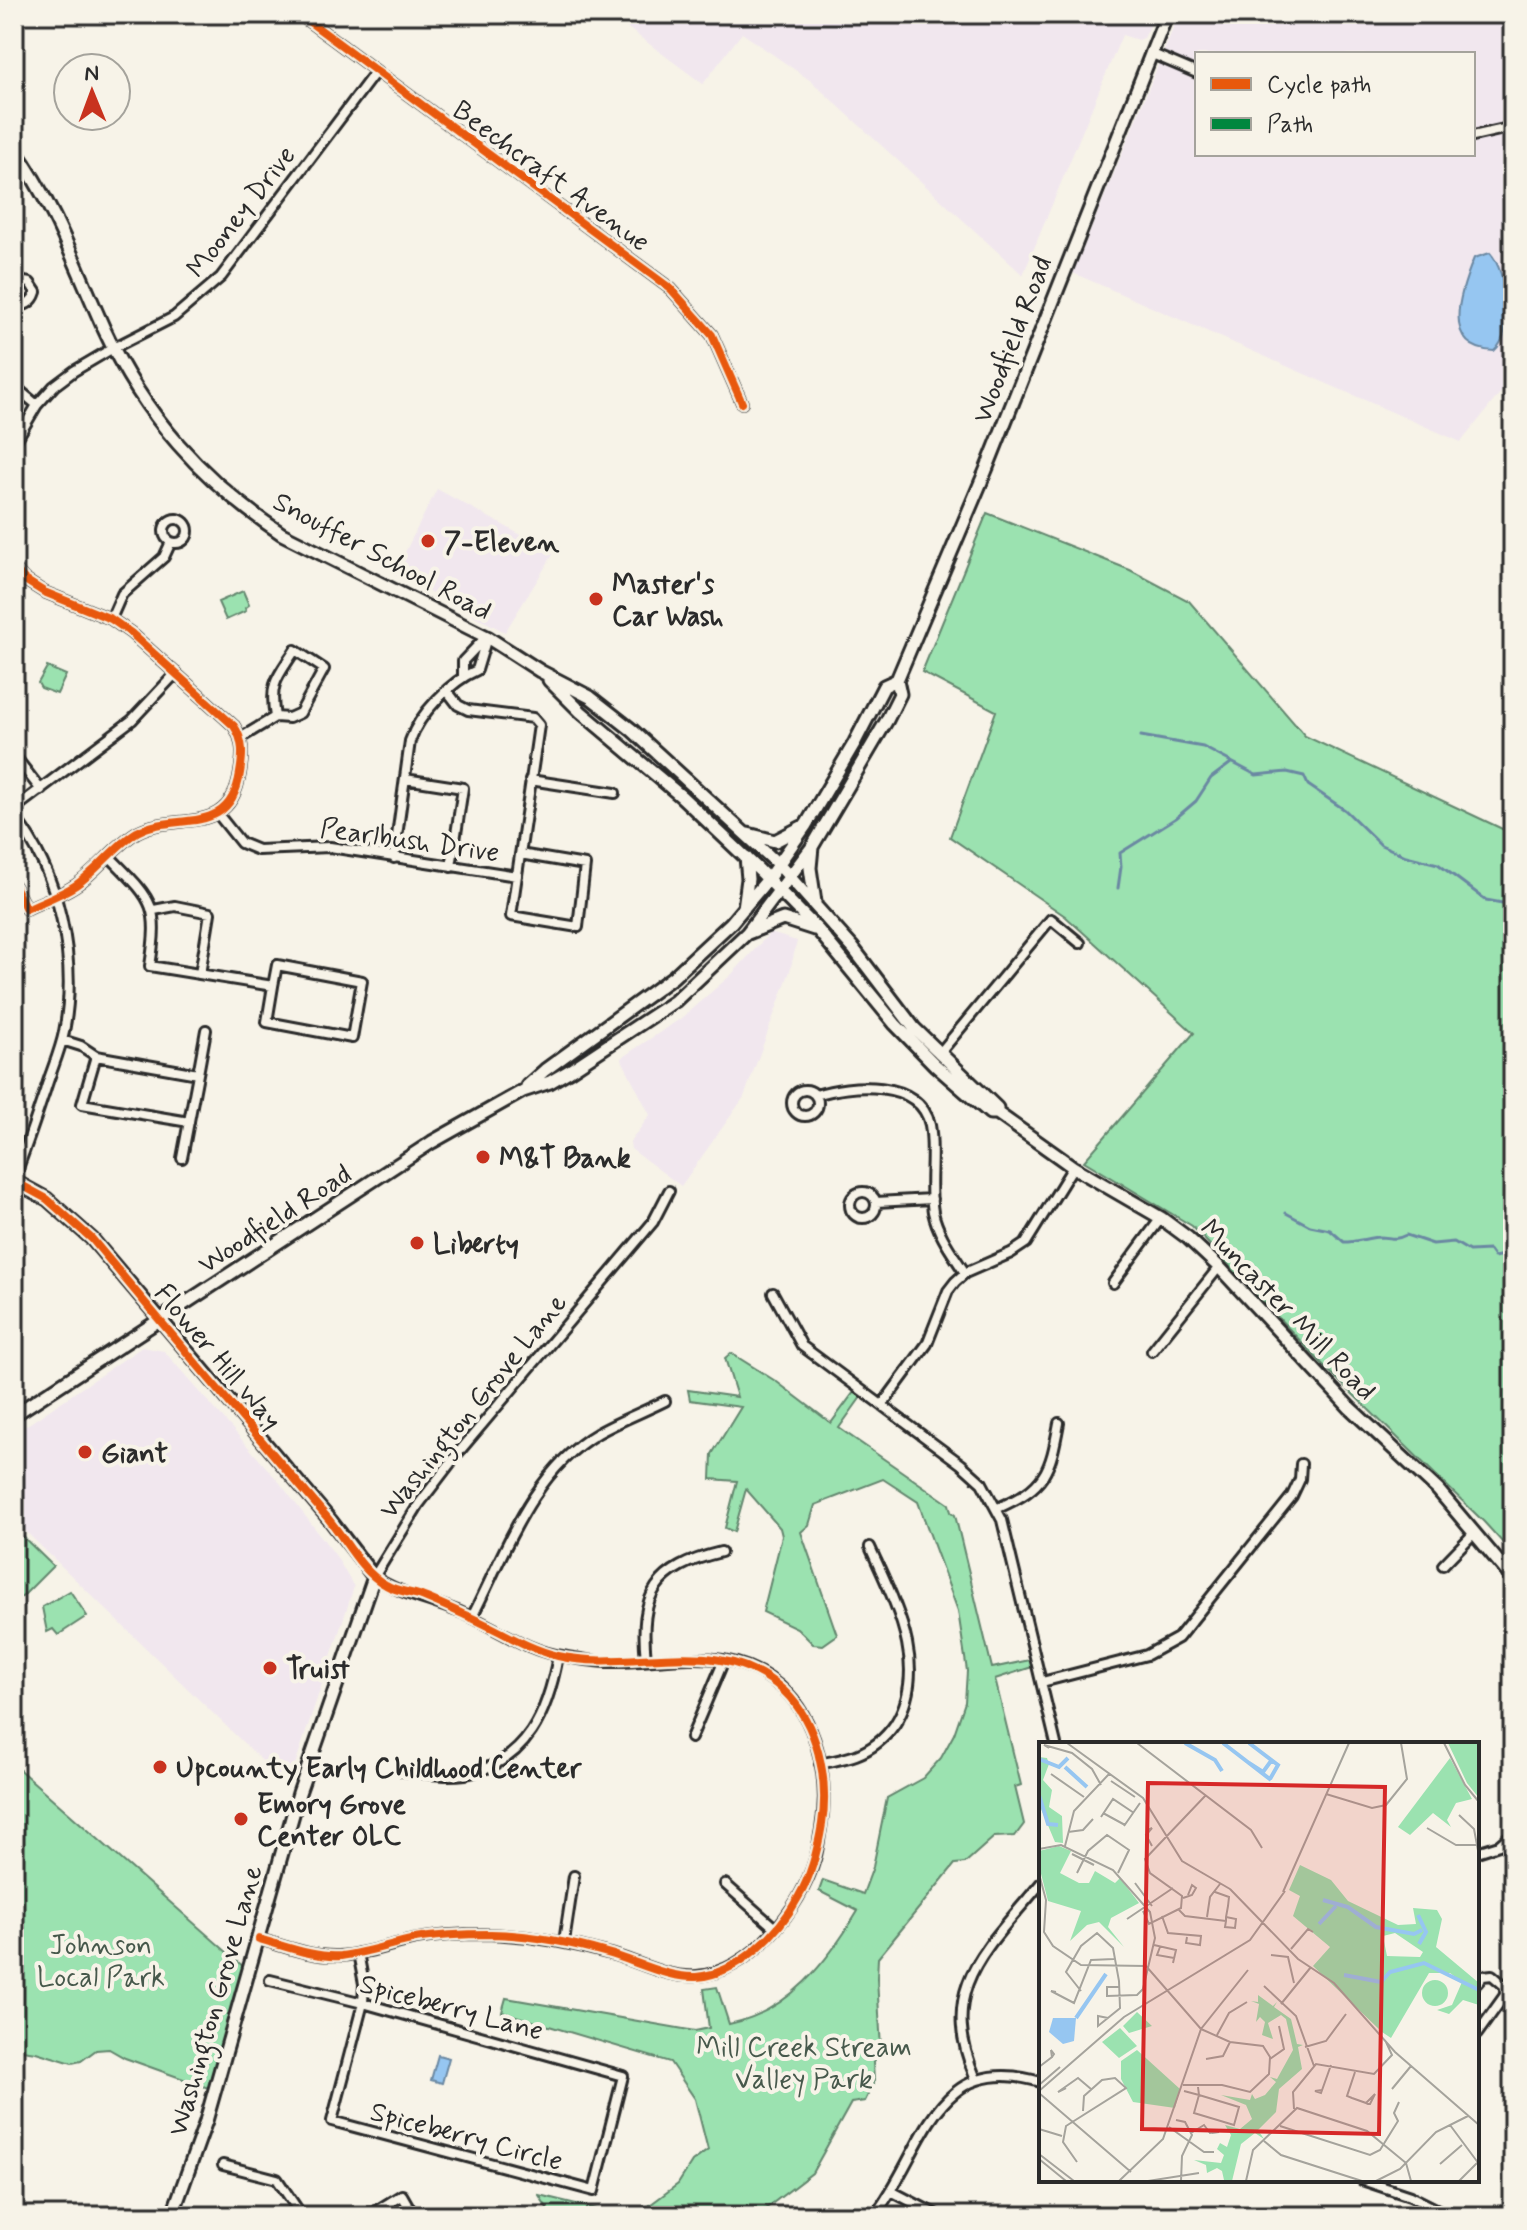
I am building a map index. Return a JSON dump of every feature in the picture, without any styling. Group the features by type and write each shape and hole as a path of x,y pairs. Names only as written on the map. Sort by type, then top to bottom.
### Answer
{"main road":[{"name":"Woodfield Road","path":"14,1415 432,1142 523,1091 550,1082 646,1022 702,979 747,933 812,847 900,694 897,680 986,470 1167,14"},
{"name":"Snouffer School Road","path":"14,149 39,186 57,221 113,348 138,393 180,448 209,479 253,515 303,546 487,637 540,671 590,697 632,730 779,865"},
{"name":"Snouffer School Road","path":"540,671 581,712 682,797 768,879"},
{"name":"Woodfield Road","path":"523,1091 545,1070 673,977 744,908 806,825 884,686 897,680"},
{"path":"746,834 775,841 806,825"},
{"path":"812,847 810,868 815,904"},
{"path":"744,908 748,879 746,857"},
{"name":"Muncaster Mill Road","path":"779,865 815,904 899,1010 939,1054 997,1108 997,1113"},
{"name":"Muncaster Mill Road","path":"768,879 818,930 895,1024 990,1113 997,1113 1073,1167 1161,1218 1219,1267 1350,1408 1438,1490 1513,1579"},
{"path":"747,933 783,919 818,930"},
{"name":"Flower Hill Way","path":"14,1179 68,1215 92,1239 331,1521 374,1577"},
{"name":"Washington Grove Lane","path":"175,2215 206,2121 299,1793 374,1577"}],"street":[{"name":"Beechcraft Avenue","path":"299,14 671,289 712,335 742,403"},
{"path":"1150,53 1195,72"},
{"name":"Mooney Drive","path":"14,444 37,405 74,371 174,317 221,277 376,71"},
{"path":"1475,136 1513,127"},
{"path":"14,286 30,283 36,292 30,302 22,306 14,305"},
{"path":"14,386 37,405"},
{"path":"111,619 122,594 164,557 171,542"},
{"path":"14,568 25,580 44,592 111,619 131,633 234,726 242,737 243,753 236,788 217,813 194,822 146,827 78,884 26,909 14,886"},
{"path":"463,676 463,661 487,637"},
{"path":"394,858 414,727 426,711 463,676 477,670 487,637"},
{"path":"242,737 275,717 289,718 300,713 324,669 295,650 273,685 275,717"},
{"path":"14,809 132,720 176,673"},
{"path":"448,692 458,705 468,710 536,721 539,725 530,780 511,916 578,927 585,865 520,854"},
{"path":"14,755 41,790"},
{"path":"405,779 463,788 451,867"},
{"path":"530,780 615,793"},
{"name":"Pearlbush Drive","path":"217,813 241,843 258,850 330,847 517,876"},
{"path":"14,816 27,833 56,896 64,931 68,994 62,1040 14,1179"},
{"path":"109,856 138,886 154,910 156,932 150,966 273,986"},
{"path":"154,910 175,906 210,913 200,974"},
{"path":"939,1054 1051,919 1080,943"},
{"path":"277,965 362,981 352,1038 267,1022 273,986 277,965"},
{"path":"182,1158 206,1030"},
{"path":"62,1040 81,1046 96,1056 198,1074"},
{"path":"96,1056 82,1104 189,1122"},
{"path":"816,1095 843,1089 886,1088 920,1106 930,1126 932,1199 939,1233 965,1273"},
{"path":"882,1405 927,1344 948,1291 965,1273 1026,1243 1073,1167"},
{"name":"Washington Grove Lane","path":"374,1577 419,1504 458,1453 653,1222 669,1191"},
{"path":"876,1202 932,1199"},
{"path":"1113,1283 1161,1218"},
{"path":"1152,1351 1219,1267"},
{"path":"773,1293 802,1346 961,1464 982,1483 998,1508 1056,1742"},
{"path":"472,1617 534,1497 552,1472 597,1433 665,1401"},
{"path":"998,1508 1023,1497 1042,1480 1053,1458 1059,1423"},
{"path":"1042,1682 1147,1655 1178,1638 1292,1496 1300,1479 1301,1464"},
{"path":"1443,1565 1474,1533"},
{"path":"820,1764 857,1754 878,1742 889,1732 904,1709 908,1695 911,1668 905,1632 870,1547"},
{"path":"646,1660 644,1616 658,1585 674,1567 694,1558 721,1552"},
{"path":"259,1939 318,1955 339,1956 419,1938 465,1934 515,1935 564,1942 669,1974 696,1977 736,1963 759,1946 799,1898 815,1860 823,1820 824,1794 820,1764 808,1725 788,1694 756,1670 724,1660 696,1656 609,1662 558,1656 519,1643 472,1617 388,1586 374,1577"},
{"path":"403,1771 465,1774 489,1767 517,1749 543,1714 551,1693 558,1656"},
{"path":"691,1738 724,1660"},
{"path":"1479,1851 1499,1845 1513,1833"},
{"path":"564,1942 574,1876"},
{"path":"725,1884 776,1929"},
{"path":"976,2079 960,2030 964,1991 983,1953 1039,1885"},
{"path":"358,1953 364,1984 363,2003"},
{"path":"1479,1981 1483,1976 1492,1975 1505,1986 1505,1995 1479,2031"},
{"name":"Spiceberry Lane","path":"270,1980 623,2076"},
{"name":"Spiceberry Circle","path":"363,2003 332,2121 594,2191 623,2076"},
{"path":"874,2216 937,2109 954,2091 976,2079 1000,2076 1039,2082"},
{"path":"223,2165 277,2179 302,2216"},
{"path":"1368,2182 1410,2196 1450,2216"},
{"path":"891,2191 939,2216"},
{"path":"368,2216 402,2195 414,2216"}],"shaded area":[{"path":"609,14 1156,14 1144,38 1138,40 1122,35 1023,275 811,81 742,33 703,84"},
{"path":"1179,14 1513,14 1513,377 1461,442 1073,273"},
{"path":"437,489 554,553 505,632 394,574"},
{"path":"770,933 797,941 790,971 744,1097 681,1186 631,1149 630,1142 650,1115 621,1058 680,1019 731,975"},
{"path":"142,1347 164,1351 280,1483 336,1556 354,1587 288,1786 14,1520 14,1434"}],"green space":[{"path":"987,513 1130,570 1189,601 1305,736 1513,834 1513,1554 1325,1367 1192,1226 1084,1161 1194,1033 1065,916 950,837 996,711 922,672"},
{"path":"243,591 249,605 246,611 226,620 218,602"},
{"path":"47,667 66,675 57,694 41,688 38,683"},
{"name":"Mill Creek Stream Valley Park","path":"731,1353 777,1382 831,1423 854,1392 861,1397 839,1428 949,1504 955,1515 992,1668 1030,1660 1032,1667 995,1679 1021,1785 1015,1787 1024,1824 1015,1836 994,1837 965,1863 955,1864 878,1958 881,2049 873,2062 874,2082 865,2101 851,2103 812,2173 756,2216 635,2216 678,2184 692,2162 708,2150 695,2099 670,2062 502,2012 506,1998 695,2031 709,2028 704,1989 717,1987 729,2024 751,2018 770,2008 805,1982 820,1966 858,1911 819,1891 823,1880 863,1894 873,1867 887,1798 923,1778 941,1758 954,1734 965,1702 967,1671 958,1611 918,1502 883,1479 815,1505 809,1525 801,1532 837,1635 823,1645 813,1644 797,1628 763,1612 782,1536 780,1528 746,1489 734,1532 725,1528 737,1481 711,1479 712,1454 741,1407 690,1400 688,1390 737,1397 725,1358"},
{"path":"14,1528 53,1566 22,1597 14,1598"},
{"path":"70,1591 87,1616 58,1635 53,1629 47,1632 42,1607"},
{"name":"Johnson Local Park","path":"14,1765 245,1968 211,2089 125,2058 109,2049 96,2050 81,2061 72,2063 14,2049"},
{"path":"539,2195 626,2216 552,2216"}],"water":[{"path":"1490,253 1501,274 1506,302 1505,331 1494,351 1477,348 1466,340 1458,316 1474,258"},
{"path":"438,2055 449,2058 442,2083 431,2080"}],"waterway":[{"path":"1141,736 1203,747 1256,775 1287,772 1304,776 1308,785 1345,810 1381,845 1406,856 1438,864 1486,900 1513,905"},
{"path":"1118,888 1120,853 1176,818 1196,801 1211,778 1231,763"},
{"path":"1286,1213 1310,1226 1330,1230 1344,1242 1406,1235 1433,1244 1454,1242 1469,1251 1489,1250 1494,1257 1513,1253"}],"marked path":[{"path":"1513,440 1510,453 1513,456"}],"cycle path":[{"path":"299,14 671,289 712,335 742,403"},
{"path":"14,568 25,580 44,592 111,619 131,633 234,726 240,737 242,754 234,794 225,807 213,815 152,826 137,832 76,885 26,909 14,886"},
{"path":"14,1181 47,1199 92,1239 377,1579 394,1589 419,1595 558,1656 587,1660 705,1658 733,1663 759,1673 784,1691 796,1704 813,1736 822,1771 824,1807 819,1843 808,1879 791,1910 769,1937 742,1960 712,1974 696,1977 674,1975 578,1946 506,1935 424,1938 341,1956 310,1953 259,1939"}],"place":[{"name":"7-Eleven","path":"428,541"},
{"name":"Master's Car Wash","path":"596,599"},
{"name":"M&T Bank","path":"483,1157"},
{"name":"Liberty","path":"417,1243"},
{"name":"Giant","path":"85,1452"},
{"name":"Truist","path":"270,1668"},
{"name":"Upcounty Early Childhood Center","path":"160,1767"},
{"name":"Emory Grove Center OLC","path":"241,1819"}]}
